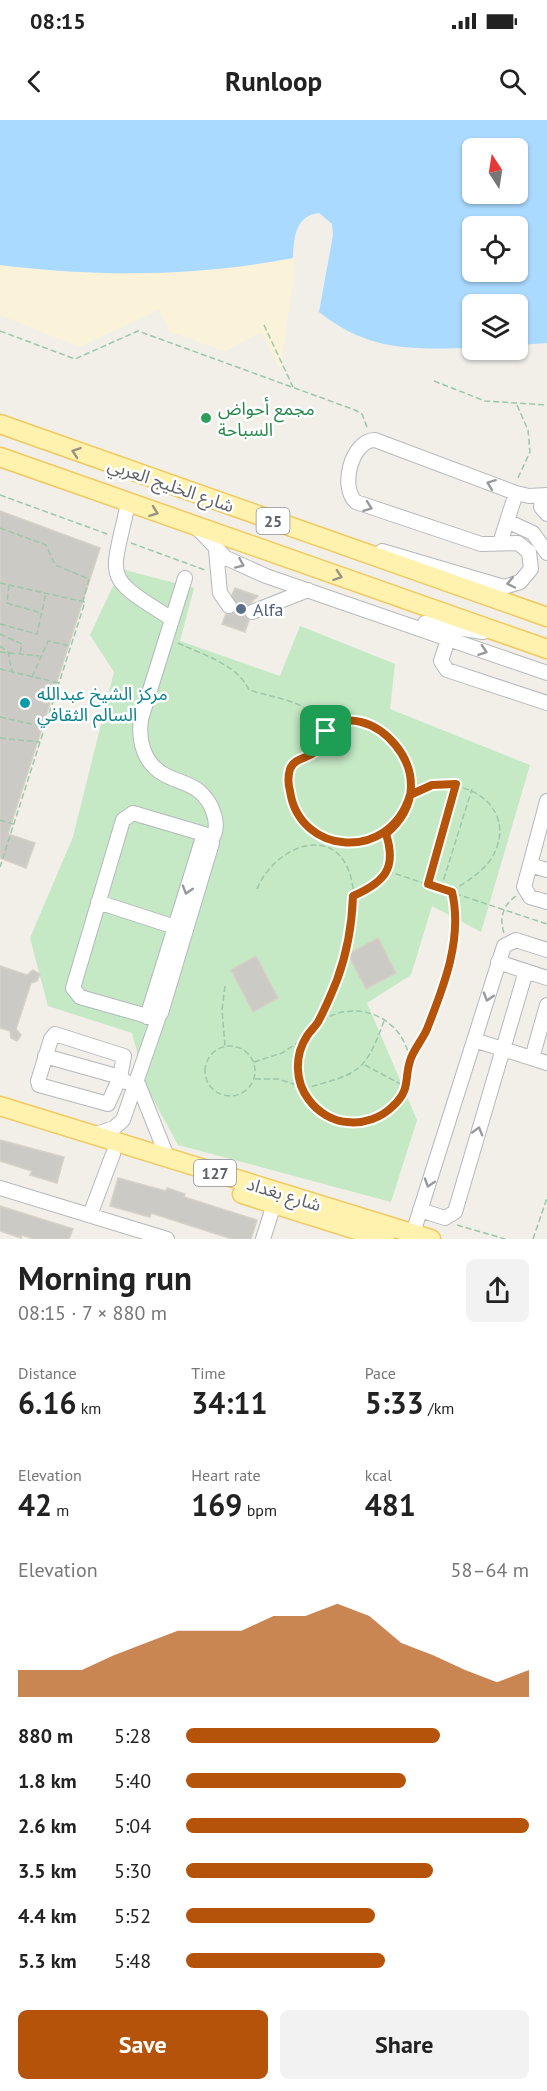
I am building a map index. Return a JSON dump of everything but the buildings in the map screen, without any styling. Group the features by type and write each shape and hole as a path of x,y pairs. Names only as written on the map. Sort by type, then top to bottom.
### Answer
{"main road":[{"name":"شارع الخليج العربي","path":"2,424 547,617"},
{"name":"شارع الخليج العربي","path":"0,457 547,649"},
{"name":"شارع بغداد","path":"0,1106 431,1239"},
{"name":"شارع بغداد","path":"0,1118 385,1239"}],"street":[{"path":"326,539 406,557 504,586 512,585 529,574 531,558 522,544 481,544 356,502 349,494 347,479 360,445 369,440 375,440 516,493 547,496"},
{"path":"500,543 516,493"},
{"path":"547,496 542,500 541,507 547,514"},
{"path":"128,503 116,555 117,577 122,586 133,595 172,619"},
{"path":"507,520 530,531 547,550"},
{"path":"196,527 226,558 266,576 547,673"},
{"path":"216,550 219,593 229,606"},
{"path":"92,1135 118,1125 123,1120 136,1085 176,927 208,837 216,829 215,820 205,797 192,786 156,768 144,751 141,741 141,719 185,579"},
{"path":"252,612 308,590"},
{"path":"350,605 442,627 511,636"},
{"path":"448,639 441,661 447,670 547,703"},
{"path":"547,801 542,839 530,865 524,890 530,897 547,902"},
{"path":"153,1016 80,997 74,992 73,984 123,820 128,814 135,813 208,837"},
{"path":"153,1016 212,849 208,837"},
{"path":"530,865 547,870"},
{"path":"98,902 176,927"},
{"path":"413,1233 498,962 507,942 516,940 547,950"},
{"path":"498,962 547,978"},
{"path":"420,1210 445,1218 451,1216 456,1209 526,971"},
{"path":"532,1058 547,1005"},
{"path":"61,1034 122,1054 125,1059 120,1077 108,1104 92,1102 40,1087 38,1081 53,1036 61,1034"},
{"path":"474,1040 547,1063"},
{"path":"45,1056 120,1077 136,1085 168,1159"},
{"path":"90,1215 113,1154"},
{"path":"0,1188 167,1239"},
{"path":"263,1239 274,1204"}],"path":[{"path":"264,325 293,387"},
{"path":"0,331 75,359 138,331 362,414 367,421 369,440"},
{"path":"434,381 485,401 517,405 547,405"},
{"path":"516,493 518,476 530,452 528,430 517,405"},
{"path":"0,528 46,545 55,565 89,579 83,601 84,606 0,867"},
{"path":"0,583 83,601"},
{"path":"9,585 7,603 42,613"},
{"path":"0,624 34,635 39,631 46,592"},
{"path":"0,634 22,644 20,653"},
{"path":"32,677 48,641 71,646"},
{"path":"172,641 230,668 243,677 249,690 309,710 319,717 326,731"},
{"path":"0,646 8,652 12,672"},
{"path":"0,652 40,656"},
{"path":"0,669 59,683"},
{"path":"0,717 45,727"},
{"path":"356,722 374,727 389,737 406,759 410,777 410,795 399,820 386,834 368,841 338,841 320,835 298,816 291,798 290,771 296,761 318,748 326,731 337,723 356,722"},
{"path":"0,738 40,742"},
{"path":"410,795 432,785 456,784 472,789 485,799 494,813 498,829 497,845 485,866 452,892"},
{"path":"428,884 456,784"},
{"path":"441,889 472,789"},
{"path":"0,820 14,824"},
{"path":"353,896 378,882 387,871 390,851 386,834"},
{"path":"254,1062 282,1053 306,1037 316,1025 343,962 350,931 353,896 350,874 344,862 327,849 312,845 296,847 282,855 265,873 257,889"},
{"path":"387,871 547,924"},
{"path":"507,942 500,922 506,902 524,890"},
{"path":"306,1037 298,1061 302,1090 311,1104 324,1114 339,1121 356,1123 372,1120 387,1112 399,1100 406,1087 410,1061 429,1023 454,947 457,922 452,892"},
{"path":"225,986 222,1022 226,1047"},
{"path":"316,1025 330,1016 345,1011 362,1011 385,1020 402,1038 410,1061"},
{"path":"302,1090 350,1075 365,1064 373,1051 385,1020"},
{"path":"226,1047 243,1049 254,1062 254,1079 248,1089 238,1095 226,1096 211,1088 206,1077 208,1060 215,1051 226,1047"},
{"path":"365,1064 406,1087"},
{"path":"254,1079 278,1079 301,1086"},
{"path":"533,1239 547,1198"},
{"path":"451,1216 455,1224 505,1239"}],"green space":[{"path":"121,569 194,588 180,641 280,676 300,626 395,664 390,709 530,765 481,932 432,906 411,975 367,1003 417,1120 391,1202 178,1145 146,1086 132,1033 48,1006 30,938 73,837 114,672 90,635"}],"sand":[{"path":"293,258 294,276 280,371 261,332 225,351 170,332 159,310 79,347 0,315 0,265 73,272 147,273 220,269"}],"water":[{"path":"0,120 547,120 547,343 528,344 528,294 462,294 462,348 410,348 391,345 356,335 338,325 319,312 333,235 332,224 319,213 305,218 300,223 295,235 293,258 184,272 110,273 0,265"}],"tunnel":[{"path":"229,606 252,612"}],"place":[{"name":"مجمع أحواض السباحة","path":"206,418"},
{"name":"Alfa","path":"241,609"},
{"name":"مركز الشيخ عبدالله السالم الثقافي","path":"25,703"}],"route":[{"path":"326,731 315,752 293,764 289,777 293,807 304,823 320,835 348,843 377,838 386,834 393,828 404,813 410,795 432,785 456,784 428,884 452,892 457,922 454,947 427,1029 410,1061 409,1077 403,1093 387,1112 372,1120 356,1123 331,1118 311,1104 301,1086 297,1070 299,1053 306,1037 316,1025 323,1011 343,962 350,931 353,896 378,882 387,871 390,851 386,834 404,813 411,786 406,759 396,743 382,731 365,724 346,722 337,723 326,731"}]}
